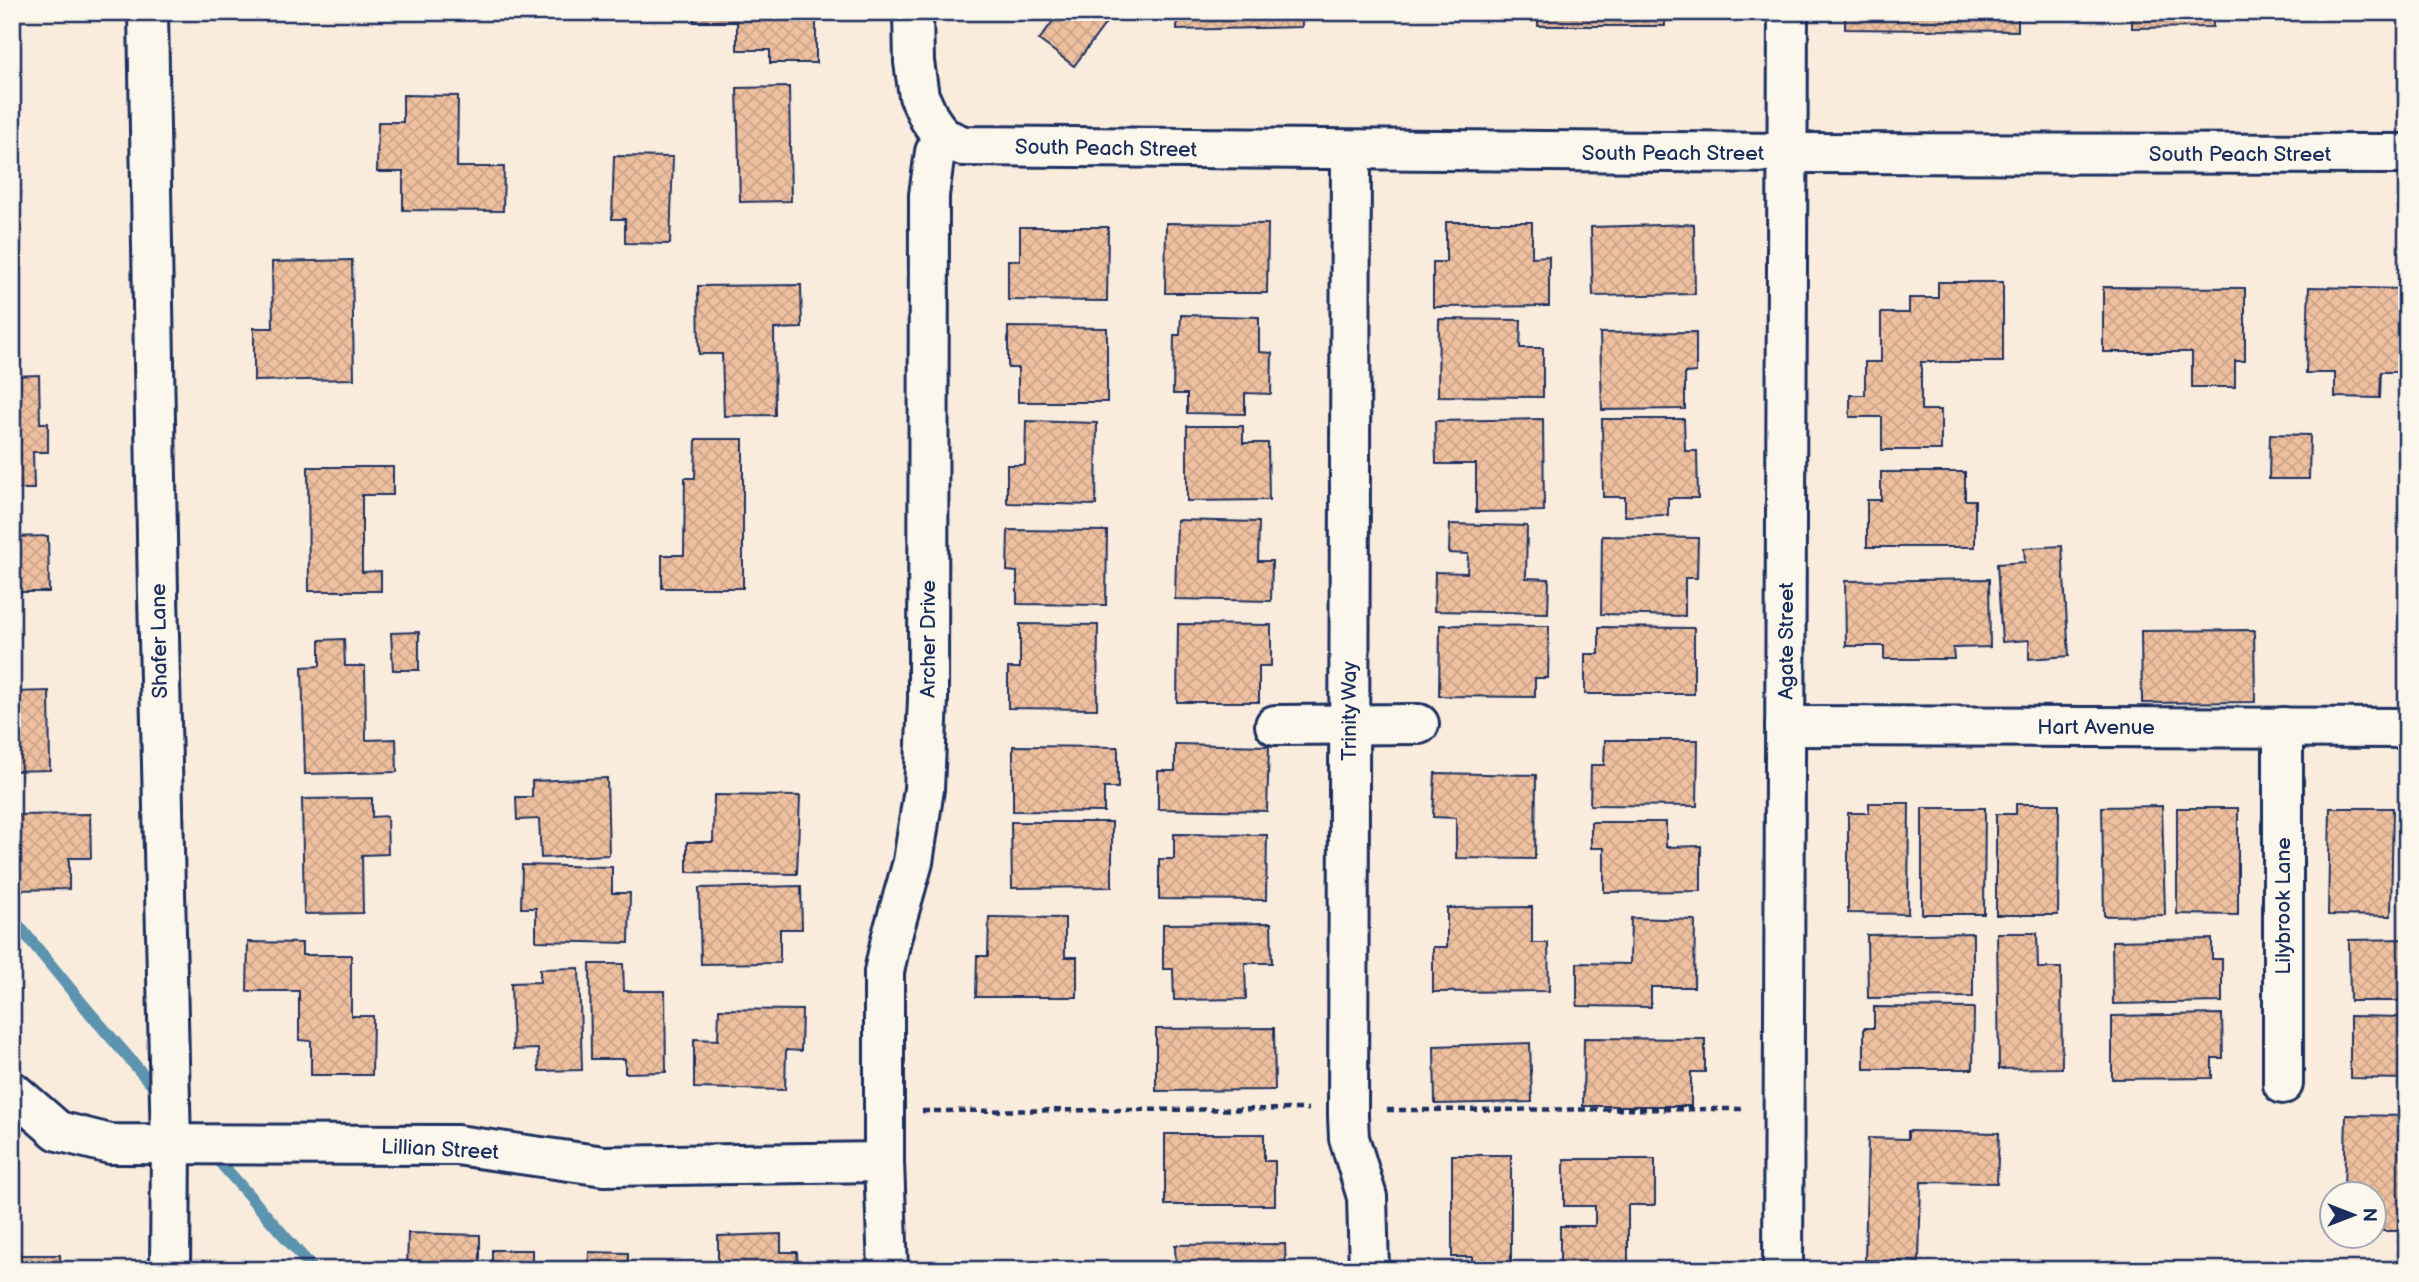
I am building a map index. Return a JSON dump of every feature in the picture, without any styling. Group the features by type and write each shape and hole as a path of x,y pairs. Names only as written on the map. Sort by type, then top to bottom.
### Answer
{"street":[{"name":"Shafer Lane","path":"148,12 171,1145 170,1270"},
{"path":"913,12 914,62 919,96 942,137"},
{"name":"Agate Street","path":"1783,1270 1788,12"},
{"name":"South Peach Street","path":"942,137 962,146 1788,153 2407,154"},
{"name":"Archer Drive","path":"888,1270 884,1162 884,972 913,862 924,789 928,699 929,195 934,152 942,137"},
{"name":"Trinity Way","path":"1351,150 1348,1115 1349,1138 1367,1197 1368,1270"},
{"path":"1275,724 1419,724"},
{"name":"Hart Avenue","path":"1785,726 2407,728"},
{"name":"Lilybrook Lane","path":"2283,727 2283,1084"},
{"name":"Lillian Street","path":"12,1091 58,1131 110,1144 457,1145 604,1166 884,1162"}],"path":[{"path":"917,1111 1312,1109"},
{"path":"1383,1110 1757,1109"}],"building":[{"path":"694,12 816,12 816,63 770,63 770,50 737,50 737,22 694,22"},
{"path":"1042,12 1114,12 1074,66 1039,40 1053,21"},
{"path":"1177,12 1302,12 1302,27 1177,30"},
{"path":"1538,12 1665,12 1665,26 1538,26"},
{"path":"1845,12 2018,12 2018,31 1845,29"},
{"path":"2132,12 2213,12 2213,27 2132,28"},
{"path":"2298,12 2407,12 2407,14 2298,15"},
{"path":"789,87 791,201 740,202 737,88"},
{"path":"403,95 458,96 457,167 504,167 503,211 403,210 403,172 377,172 378,122 403,122"},
{"path":"614,156 673,157 670,244 625,243 625,219 612,219"},
{"path":"1446,222 1532,222 1532,257 1549,256 1549,306 1433,307 1433,262 1446,262"},
{"path":"1166,223 1268,224 1267,293 1165,293"},
{"path":"1694,224 1695,294 1593,296 1591,227"},
{"path":"1020,227 1108,227 1107,301 1008,300 1008,260 1020,260"},
{"path":"352,260 354,379 254,381 254,328 273,328 272,262"},
{"path":"1938,282 2003,282 2003,362 1921,362 1921,410 1941,410 1941,450 1882,450 1882,417 1850,417 1850,395 1865,395 1865,362 1881,362 1881,313 1909,313 1909,298 1938,298"},
{"path":"801,285 802,328 774,329 775,415 724,416 722,354 699,354 698,286"},
{"path":"2103,287 2245,288 2245,361 2235,361 2235,387 2192,387 2192,352 2103,352"},
{"path":"2309,287 2407,289 2407,372 2381,372 2380,398 2335,397 2335,373 2306,373"},
{"path":"1181,315 1259,317 1259,352 1272,353 1271,394 1245,393 1245,414 1187,413 1187,394 1173,394 1174,335 1180,335"},
{"path":"1439,319 1521,320 1520,348 1543,348 1543,397 1438,396"},
{"path":"1008,327 1107,328 1107,402 1018,402 1018,368 1008,368"},
{"path":"1696,332 1696,372 1685,373 1685,409 1602,410 1600,333"},
{"path":"39,375 40,423 48,423 48,452 33,452 34,489 12,489 12,376"},
{"path":"1543,419 1544,511 1476,512 1476,464 1436,464 1435,421"},
{"path":"1602,419 1684,419 1685,451 1697,451 1698,498 1668,498 1668,515 1625,516 1625,497 1603,497"},
{"path":"1026,421 1097,423 1096,505 1007,503 1007,465 1025,465"},
{"path":"1187,426 1243,426 1243,443 1268,443 1269,500 1187,501"},
{"path":"2270,434 2310,435 2309,479 2269,479"},
{"path":"696,439 743,439 743,588 662,588 662,555 684,555 685,478 695,478"},
{"path":"308,467 393,467 393,495 362,495 362,572 381,571 381,591 309,591"},
{"path":"1881,472 1965,472 1965,500 1975,500 1975,547 1867,547 1867,500 1881,500"},
{"path":"1177,520 1259,522 1258,561 1272,561 1271,601 1175,599"},
{"path":"1450,524 1527,526 1526,578 1549,579 1548,613 1434,611 1435,572 1467,573 1468,554 1449,553"},
{"path":"1008,530 1107,531 1106,605 1017,604 1017,572 1007,571"},
{"path":"48,536 49,592 12,592 12,537"},
{"path":"1602,536 1698,538 1697,578 1685,578 1685,616 1601,614"},
{"path":"2062,546 2069,656 2029,659 2029,640 2002,642 1997,564 2025,562 2024,548"},
{"path":"1989,579 1990,647 1953,648 1954,659 1884,659 1884,646 1846,646 1845,581"},
{"path":"1020,624 1098,625 1097,709 1008,708 1008,668 1020,668"},
{"path":"1178,624 1271,625 1271,666 1259,666 1259,702 1177,702"},
{"path":"1440,625 1549,626 1548,678 1535,678 1535,697 1439,696"},
{"path":"1599,627 1694,628 1694,694 1585,694 1585,654 1599,654"},
{"path":"2254,630 2255,702 2142,703 2141,631"},
{"path":"419,632 419,670 393,670 391,633"},
{"path":"344,639 345,666 365,666 366,740 396,739 397,772 305,774 302,667 320,666 320,640"},
{"path":"49,691 50,770 12,771 12,692"},
{"path":"1605,740 1698,740 1697,806 1590,805 1591,765 1604,765"},
{"path":"1175,744 1269,746 1267,811 1158,809 1158,771 1175,771"},
{"path":"1013,746 1118,747 1118,788 1104,788 1104,812 1013,811"},
{"path":"1435,773 1536,775 1535,859 1456,858 1456,818 1433,817"},
{"path":"607,778 609,855 541,858 539,819 517,820 516,797 532,797 532,781"},
{"path":"714,795 800,796 797,874 687,872 687,842 713,842"},
{"path":"372,798 372,817 387,816 388,854 362,855 363,913 304,914 302,799"},
{"path":"1869,803 1909,803 1908,914 1848,913 1848,813 1869,813"},
{"path":"2016,804 2059,804 2058,915 1996,915 1996,814 2016,814"},
{"path":"2162,806 2165,915 2104,916 2102,807"},
{"path":"1922,808 1985,808 1984,914 1922,914"},
{"path":"2177,808 2238,808 2238,915 2177,914"},
{"path":"2330,808 2393,808 2391,916 2328,915"},
{"path":"90,814 91,858 69,858 69,889 12,890 12,815"},
{"path":"1011,822 1112,822 1112,887 1012,888"},
{"path":"1591,822 1666,822 1666,847 1701,846 1701,891 1604,892 1604,848 1591,848"},
{"path":"1174,834 1267,835 1266,900 1159,899 1159,859 1174,859"},
{"path":"522,865 612,867 612,893 630,893 629,943 536,941 536,908 521,908"},
{"path":"801,886 802,929 780,929 780,963 701,964 699,888"},
{"path":"1532,907 1532,943 1548,943 1549,991 1433,992 1433,947 1447,947 1447,908"},
{"path":"989,917 1065,918 1065,957 1077,957 1077,997 976,997 977,956 988,956"},
{"path":"1631,918 1695,920 1694,987 1651,987 1651,1007 1577,1006 1577,963 1630,964"},
{"path":"1271,923 1272,963 1245,963 1246,999 1174,1000 1173,969 1163,969 1163,924"},
{"path":"1973,933 1973,997 1868,998 1867,935"},
{"path":"1997,933 2037,933 2038,968 2061,968 2062,1068 1999,1069"},
{"path":"2212,939 2212,959 2222,959 2222,1002 2113,1004 2112,941"},
{"path":"2407,939 2407,1001 2350,1001 2349,940"},
{"path":"248,942 302,943 302,955 351,955 351,1016 373,1016 372,1075 311,1075 311,1041 299,1040 299,991 247,991"},
{"path":"590,964 623,964 624,991 665,991 666,1072 625,1073 625,1059 591,1059"},
{"path":"579,968 582,1070 539,1071 538,1049 513,1050 511,983 540,982 540,969"},
{"path":"1874,1007 1974,1008 1973,1069 1864,1069 1864,1028 1874,1028"},
{"path":"719,1009 802,1010 801,1051 786,1050 785,1090 694,1088 694,1039 718,1040"},
{"path":"2222,1014 2223,1058 2212,1058 2212,1078 2112,1079 2112,1016"},
{"path":"2350,1016 2407,1017 2407,1079 2350,1078"},
{"path":"1274,1028 1275,1090 1156,1091 1156,1029"},
{"path":"1584,1038 1705,1039 1705,1072 1691,1072 1691,1106 1583,1106"},
{"path":"1530,1043 1532,1102 1435,1104 1434,1046"},
{"path":"2346,1115 2407,1116 2407,1231 2388,1231 2388,1180 2344,1180"},
{"path":"1908,1131 1999,1133 1997,1183 1921,1182 1919,1262 1865,1260 1868,1138 1908,1139"},
{"path":"1165,1134 1264,1134 1264,1161 1275,1161 1275,1205 1165,1205"},
{"path":"1452,1155 1511,1155 1511,1270 1472,1270 1472,1257 1452,1257"},
{"path":"1564,1159 1655,1159 1655,1205 1628,1205 1628,1270 1560,1270 1560,1226 1595,1226 1595,1206 1564,1206"},
{"path":"408,1233 480,1235 480,1270 407,1270"},
{"path":"781,1234 781,1252 797,1252 798,1270 718,1270 718,1236"},
{"path":"1285,1244 1286,1270 1176,1270 1175,1245"},
{"path":"492,1250 532,1250 532,1270 492,1270"},
{"path":"589,1252 628,1253 628,1270 588,1270"},
{"path":"12,1255 60,1255 61,1270 12,1270"}],"waterway":[{"path":"12,921 159,1093"},
{"path":"211,1152 314,1270"}]}
